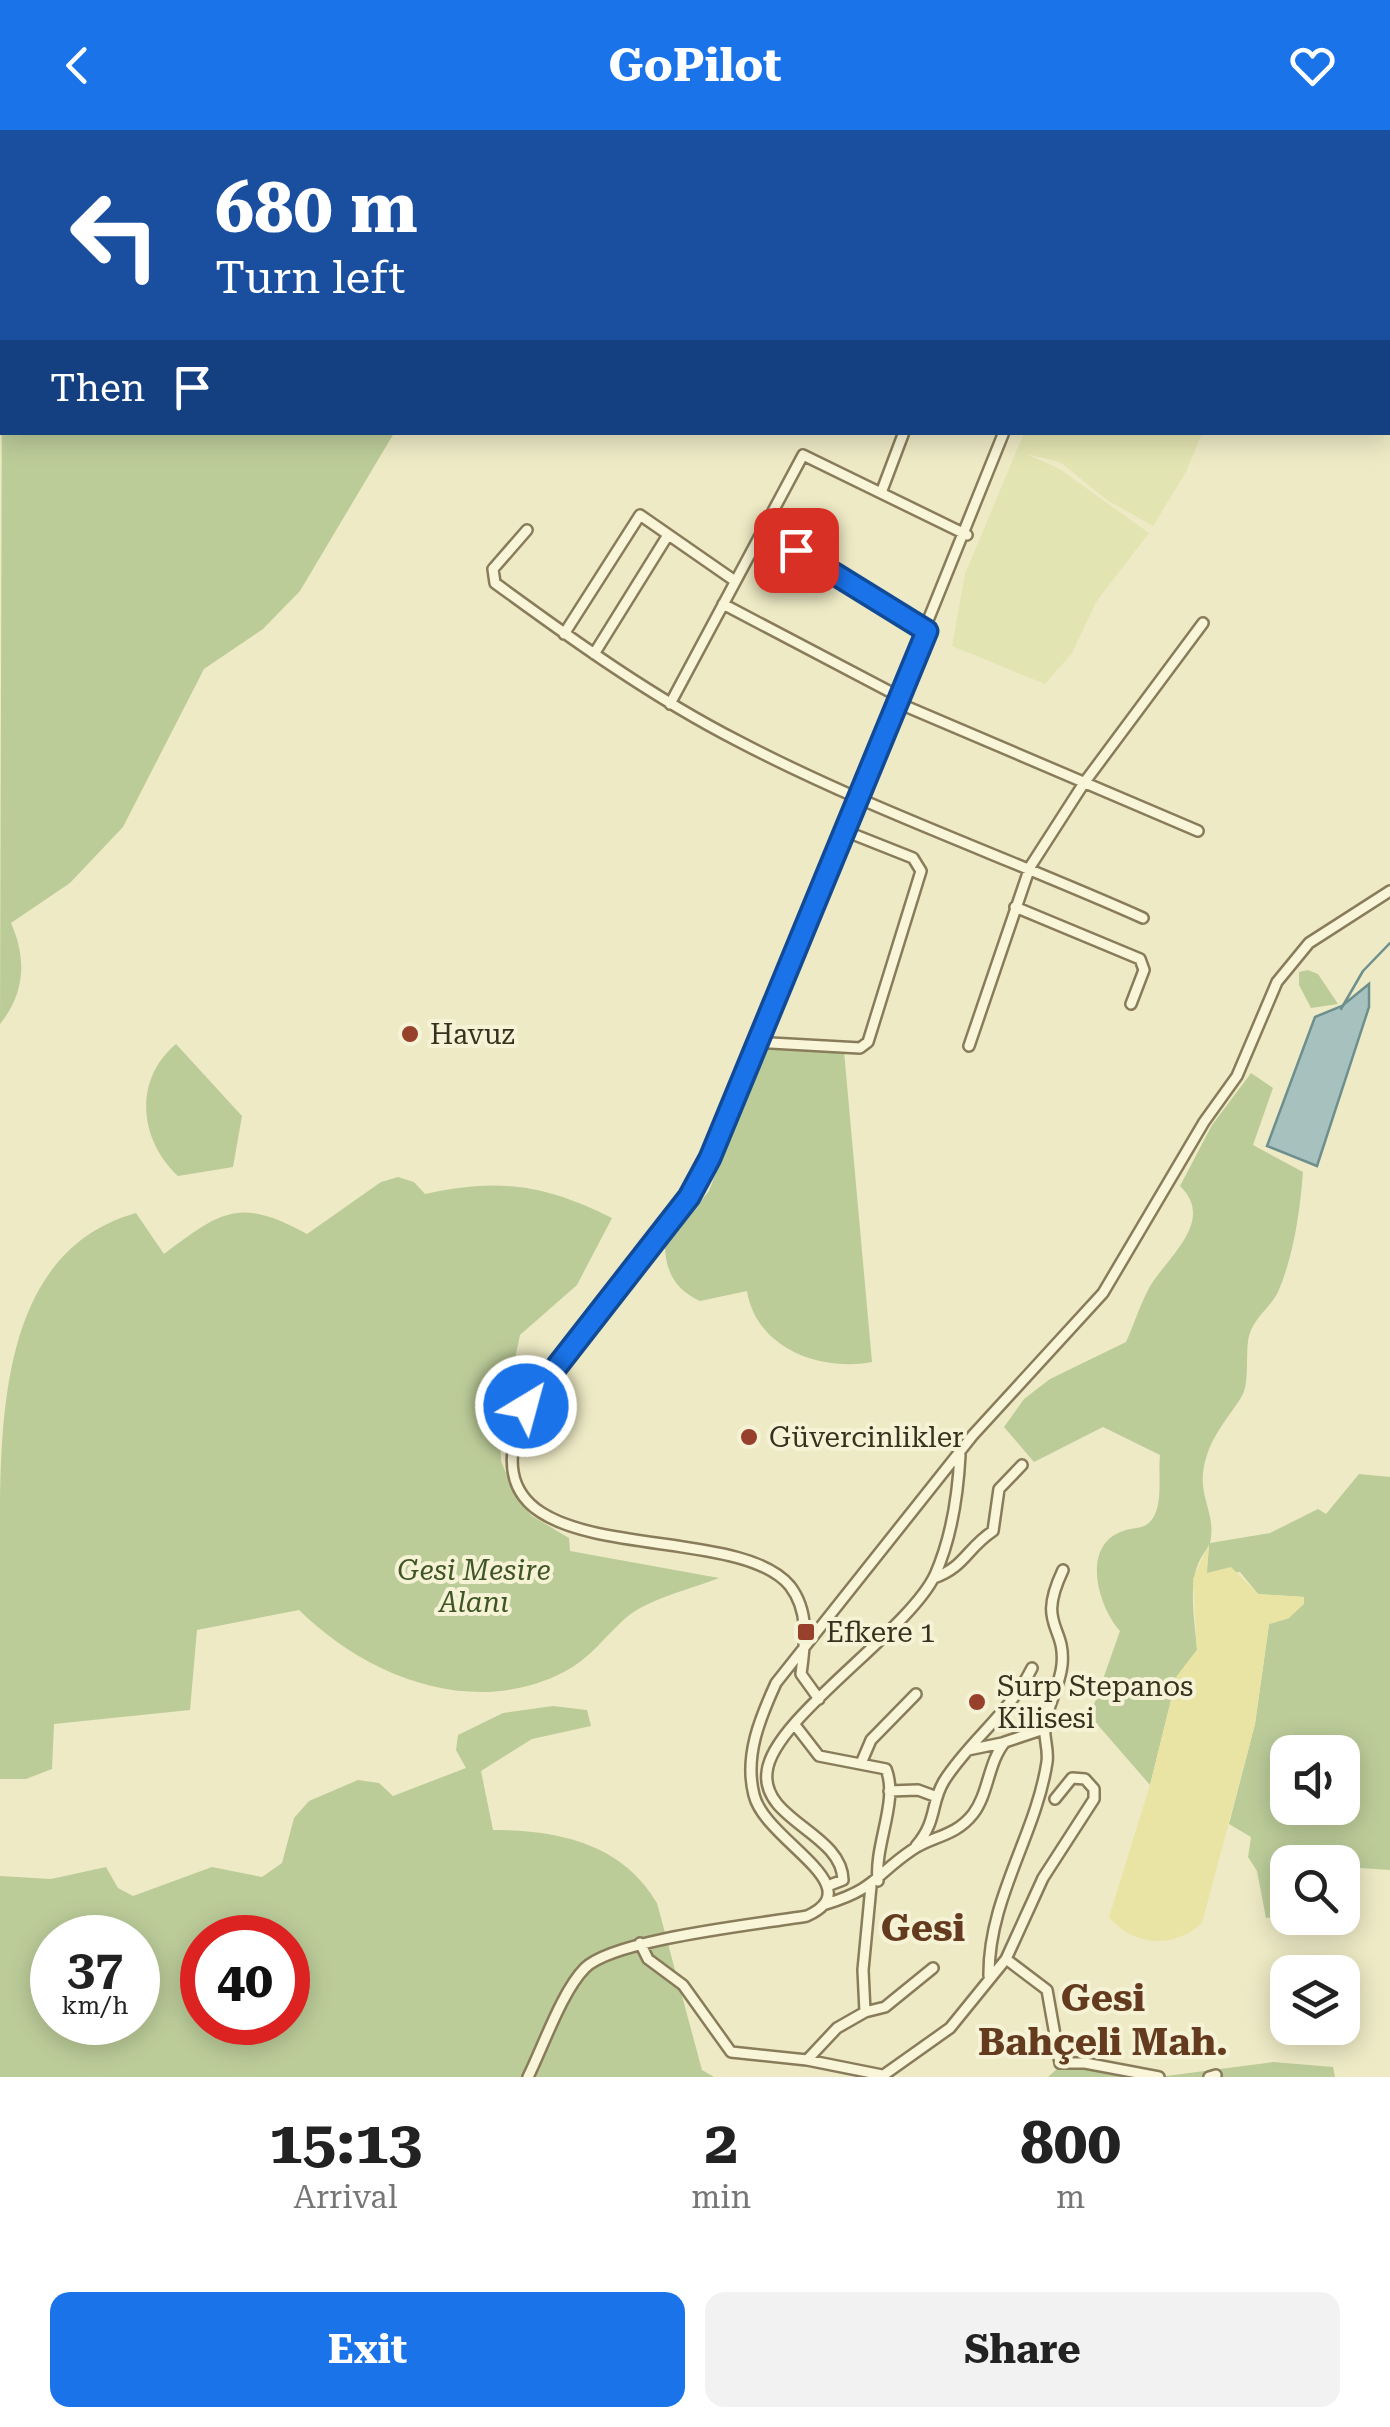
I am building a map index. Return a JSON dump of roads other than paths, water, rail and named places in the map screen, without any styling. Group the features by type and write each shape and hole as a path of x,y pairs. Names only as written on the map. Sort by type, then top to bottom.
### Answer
{"street":[{"path":"881,493 903,435"},
{"path":"819,1699 802,1674 802,1609 778,1574 742,1558 568,1528 530,1501 515,1470 516,1429 526,1406 689,1197 710,1158 966,535 1003,435"},
{"path":"670,704 802,455 966,535"},
{"path":"564,634 640,515 736,581"},
{"path":"527,530 493,570 493,580 564,634 670,704 739,742 857,796 1144,918"},
{"path":"763,530 927,631"},
{"path":"594,654 668,535"},
{"path":"723,604 899,700 1198,831"},
{"path":"970,1046 1030,868 1084,783 1203,623"},
{"path":"755,1042 860,1048 868,1042 920,870 913,858 845,831"},
{"path":"830,1886 771,1828 753,1792 752,1754 760,1718 776,1683 960,1452 1102,1293 1204,1122 1237,1076 1276,982 1309,942 1390,891"},
{"path":"1015,907 1140,958 1144,970 1131,1004"},
{"path":"830,1886 843,1880 839,1861 790,1816 766,1776 769,1763 795,1725 895,1625 934,1578 950,1529 960,1452"},
{"path":"934,1578 960,1567 976,1542 993,1531 999,1489 1022,1464"},
{"path":"989,1976 989,1953 1000,1905 1039,1802 1048,1757 1044,1729 1063,1660 1049,1616 1052,1594 1063,1570"},
{"path":"528,2077 580,1974 603,1954 640,1944 807,1916 874,1884 914,1848 936,1816 937,1798 966,1750 1000,1719 1032,1668"},
{"path":"862,1762 872,1740 916,1694"},
{"path":"795,1725 819,1756 886,1768 889,1791 878,1842 863,1970 866,2012"},
{"path":"966,1750 1044,1729"},
{"path":"914,1848 940,1841 972,1815 1005,1742"},
{"path":"640,1944 648,1959 684,1985 731,2052 807,2060 882,2076 950,2028 1006,1959 1043,1878 1094,1800 1094,1790 1085,1779 1072,1778 1055,1799"},
{"path":"889,1791 918,1790 937,1798"},
{"path":"826,1904 830,1886"},
{"path":"1006,1959 1047,1990 1060,2063 1085,2063 1159,2077"},
{"path":"807,2060 837,2028 866,2012 885,2007 934,1968"}],"water":[{"path":"1369,984 1369,1007 1317,1166 1267,1146 1315,1017 1342,1006"}],"waterway":[{"path":"1341,1009 1363,971 1390,943"}],"place":[{"name":"Havuz","path":"410,1034"},
{"name":"Güvercinlikler","path":"749,1437"},
{"name":"Efkere 1","path":"806,1632"},
{"name":"Surp Stepanos Kilisesi","path":"977,1702"}],"district":[{"name":"Gesi","path":"923,1928"},
{"name":"Gesi Bahçeli Mah.","path":"1103,2020"}],"park label":[{"name":"Gesi Mesire Alanı","path":"474,1586"}]}
